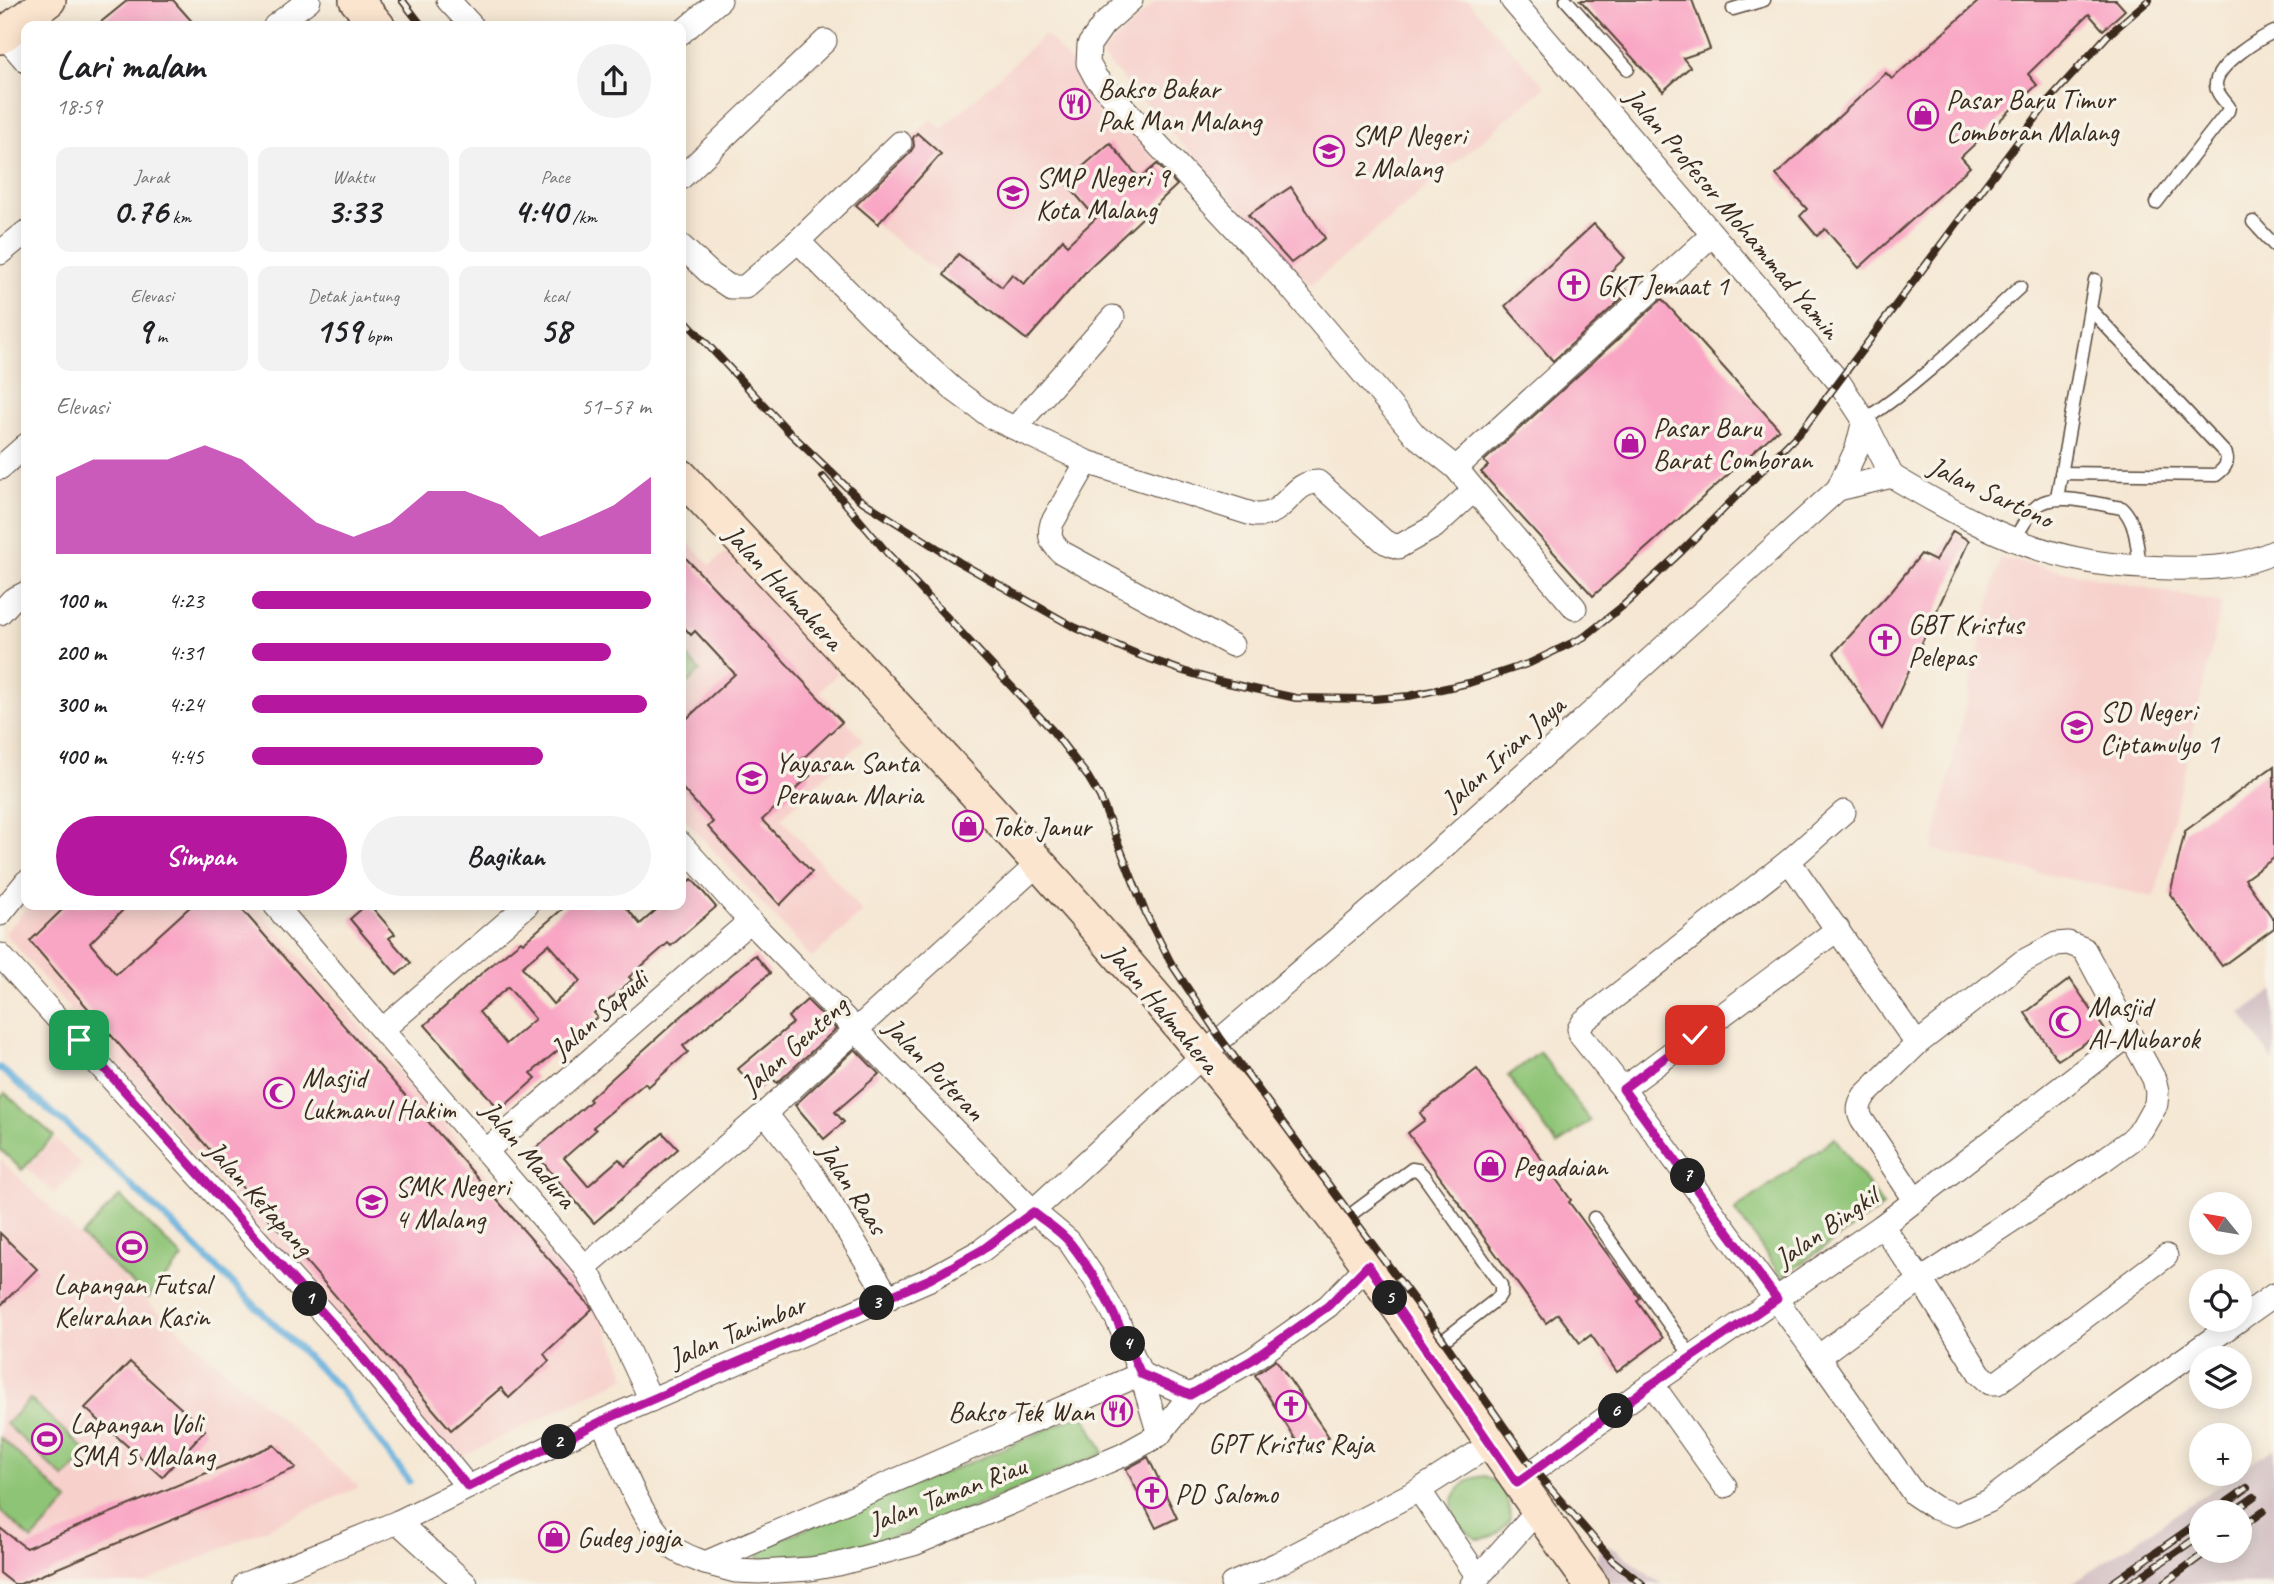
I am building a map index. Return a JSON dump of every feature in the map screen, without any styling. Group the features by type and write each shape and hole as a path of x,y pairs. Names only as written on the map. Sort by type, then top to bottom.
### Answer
{"street":[{"path":"21,56 1,35 49,0"},
{"path":"282,21 309,0"},
{"path":"356,0 374,21"},
{"path":"448,0 467,21"},
{"path":"686,29 720,0"},
{"path":"1131,0 1092,38 1087,53 1090,70 1143,131 1291,288 1416,436 1456,468 1575,608"},
{"name":"Jalan Profesor Mohammad Yamin","path":"1512,0 1839,382 1864,420 1892,476"},
{"path":"686,173 825,41"},
{"path":"686,251 712,275 730,287 745,287 798,241 900,143"},
{"path":"1456,468 1712,234"},
{"path":"0,253 21,236"},
{"path":"798,241 874,318 953,389 991,416 1087,462 1255,515 1266,516 1278,510 1301,487 1310,482 1318,482 1385,542 1398,547 1434,527 1474,489"},
{"path":"1015,428 1113,317"},
{"name":"Jalan Irian Jaya","path":"1203,1055 1418,870 1838,489 1857,449 1864,420"},
{"path":"0,468 21,449"},
{"path":"1087,462 1052,523 1049,533 1051,542 1061,552 1232,645"},
{"name":"Jalan Irian Jaya","path":"1838,489 1892,476"},
{"name":"Jalan Sartono","path":"1892,476 2014,540 2078,559 2140,568 2203,569 2255,561 2274,552"},
{"name":"Jalan Halmahera","path":"686,481 1039,863 1203,1055 1338,1224 1517,1483 1591,1584"},
{"path":"1844,812 1789,861 1581,1024 1581,1036 1777,1299 1914,1494 1935,1508 1956,1515 1989,1501 2222,1332"},
{"name":"Jalan Puteran","path":"686,850 750,921 1033,1212 1069,1241 1117,1319 1141,1374"},
{"path":"1789,861 1917,1044"},
{"name":"Jalan Genteng","path":"585,1267 765,1113 1039,863"},
{"path":"0,914 21,888"},
{"name":"Jalan Madura","path":"279,910 585,1267 651,1400"},
{"path":"383,1029 521,910"},
{"name":"Jalan Sapudi","path":"487,1150 750,921"},
{"path":"1623,1089 1838,929"},
{"path":"1818,1357 1921,1280 2102,1161 2142,1129 2156,1104 2154,1079 2084,948 2068,943 2056,944 2022,962 1917,1044 1864,1096 1859,1114 1915,1200"},
{"name":"Jalan Ketapang","path":"0,955 356,1350 468,1487"},
{"name":"Jalan Bingkil","path":"1517,1483 1652,1384 1882,1226 2129,1035"},
{"name":"Jalan Tanimbar","path":"245,1584 398,1522 602,1421 930,1279 982,1250 1033,1212 1203,1055"},
{"name":"Jalan Raas","path":"765,1113 810,1170 889,1298"},
{"path":"1882,1226 1921,1280 1984,1380 1990,1383 1997,1382 2166,1256"},
{"name":"Jalan Taman Riau","path":"602,1421 639,1503 665,1541 679,1552 735,1571 810,1569 914,1544 1123,1455 1159,1435 1190,1395 1252,1360 1328,1306 1368,1265"},
{"path":"2252,1311 2274,1295"},
{"path":"1141,1374 1190,1395"},
{"path":"1141,1374 1159,1435"},
{"name":"Jalan Taman Riau","path":"705,1563 1141,1374"},
{"path":"1652,1384 1725,1486"},
{"path":"1232,1584 1277,1564 1419,1490 1491,1444"},
{"path":"1419,1490 1475,1581 1537,1511"},
{"path":"398,1522 467,1584"}],"lane":[{"path":"1566,0 1628,69"},
{"path":"1733,9 1764,0"},
{"path":"2156,203 2228,111 2229,107 2217,91 2216,83 2220,72 2252,42 2274,32"},
{"path":"2253,222 2274,245"},
{"path":"2057,498 2095,280"},
{"path":"1864,420 1887,405 1950,352 2020,287"},
{"path":"2061,473 2216,475 2225,467 2228,459 2091,310"},
{"path":"2014,540 2036,506 2044,501 2057,498 2122,508 2129,514 2132,523 2140,568"},
{"path":"1338,1224 1412,1169 1418,1170 1502,1285 1498,1298 1428,1352"},
{"path":"1594,1218 1692,1357"}],"shaded area":[{"name":"SMP Negeri 2 Malang","path":"1158,0 1467,0 1545,87 1311,285 1100,54"},
{"name":"SMP Negeri 9 Kota Malang","path":"1045,34 1179,183 1088,269 1027,340 847,203 930,119 942,129"},
{"name":"Yayasan Santa Perawan Maria","path":"686,540 710,565 726,552 838,673 820,691 863,740 781,818 863,912 812,958 686,820"},
{"name":"SD Negeri Ciptamulyo 1","path":"2000,558 2222,603 2155,897 1932,850"},
{"name":"SMK Negeri 4 Malang","path":"25,910 259,910 418,1093 600,1310 626,1377 453,1461 344,1328 5,933"},
{"path":"2274,990 2274,1063 2241,1013"},
{"path":"55,1139 82,1165 54,1194 27,1168"},
{"path":"0,1159 150,1304 359,1487 142,1584 0,1584"},
{"path":"2274,1448 2274,1584 2071,1584 2189,1505 2189,1563 2252,1563 2252,1500 2197,1500 2218,1486 2252,1486 2252,1463"},
{"path":"1602,1544 1617,1550 1663,1584 1612,1584 1598,1564 1597,1557"}],"green space":[{"path":"686,656 700,671 686,684"},
{"path":"1540,1052 1590,1121 1557,1145 1508,1076"},
{"path":"5,1093 54,1136 22,1170 0,1149 0,1098"},
{"path":"1835,1138 1883,1206 1782,1277 1735,1210"},
{"name":"Lapangan Futsal Kelurahan Kasin","path":"120,1196 183,1258 148,1298 81,1236"},
{"name":"Lapangan Voli SMA 5 Malang","path":"30,1399 88,1453 64,1478 6,1424"},
{"path":"1083,1413 1104,1453 919,1530 836,1551 759,1561 761,1547 996,1452"},
{"path":"0,1437 68,1501 32,1540 0,1510"},
{"path":"1485,1476 1496,1483 1504,1493 1510,1518 1497,1534 1477,1539 1464,1529 1455,1517 1453,1503 1455,1495 1465,1483"}],"building":[{"path":"128,0 173,0 192,21 102,21"},
{"path":"1580,0 1692,0 1710,49 1683,58 1690,67 1663,91"},
{"name":"Pasar Baru Timur Comboran Malang","path":"1980,0 2116,0 2125,10 2103,30 2089,14 2028,74 2037,85 1961,157 1970,167 1859,268 1825,229 1817,236 1800,216 1807,209 1776,175 1886,73 1892,79"},
{"path":"917,133 941,154 878,224 856,205 910,153 914,146 913,138"},
{"path":"1110,143 1140,179 1157,164 1177,185 1088,269 1027,340 944,275 958,254 1002,287 1012,274 1024,284 1063,239 1067,245 1096,218 1065,182"},
{"path":"1291,187 1325,238 1291,263 1248,215"},
{"name":"GKT Jemaat 1","path":"1594,224 1625,258 1610,272 1628,293 1553,361 1505,306"},
{"name":"Pasar Baru Barat Comboran","path":"1662,299 1779,429 1593,596 1481,472 1488,466 1484,461"},
{"name":"GBT Kristus Pelepas","path":"1953,531 1969,541 1882,729 1834,653 1921,554 1935,561"},
{"path":"686,558 842,722 798,763 810,776 762,820 812,872 780,905 708,827 713,822 686,792 686,719 735,674 695,631 691,635 686,630"},
{"path":"2274,766 2274,858 2245,879 2274,920 2274,928 2222,966 2170,894 2185,831"},
{"path":"692,879 716,907 671,946 668,943 629,977 632,980 594,1013 597,1017 531,1073 536,1078 500,1110 425,1025 484,971 521,941 523,943 561,910 628,910 640,924 656,910 686,910 686,884","holes":["549,944 581,981 553,1004 522,967","508,987 535,1019 506,1044 479,1012"]},
{"name":"SMK Negeri 4 Malang","path":"62,910 123,910 90,943 116,974 186,910 242,910 592,1309 544,1354 549,1361 509,1398 501,1388 451,1430 30,941"},
{"path":"360,910 374,910 395,934 389,938 411,963 397,975 350,919"},
{"path":"755,955 770,973 683,1046 688,1052 648,1087 645,1083 593,1127 596,1130 564,1158 588,1186 619,1159 625,1166 663,1133 678,1149 594,1223 533,1151 678,1019"},
{"name":"Masjid Al-Mubarok","path":"2070,979 2105,1030 2058,1060 2025,1013"},
{"path":"807,1000 836,1029 777,1083 773,1079 757,1092 738,1069 793,1023 788,1017"},
{"path":"855,1049 879,1074 835,1112 844,1122 824,1139 795,1105"},
{"path":"1477,1069 1571,1200 1569,1202 1640,1298 1637,1301 1663,1338 1617,1372 1591,1335 1580,1343 1558,1314 1546,1323 1408,1133 1425,1120 1420,1113"},
{"path":"0,1233 37,1269 0,1306"},
{"name":"GPT Kristus Raja","path":"1276,1360 1329,1437 1304,1453 1255,1375"},
{"path":"130,1362 205,1430 162,1477 85,1408"},
{"path":"274,1445 296,1468 20,1584 14,1584 0,1573 0,1528 26,1548"},
{"name":"PD Salomo","path":"1148,1457 1177,1518 1156,1528 1126,1469"}],"waterway":[{"path":"0,1068 70,1128 174,1226 339,1388 409,1481"}],"railway":[{"path":"402,0 418,21"},
{"path":"686,321 787,430 859,499 959,562 1074,627 1183,671 1296,698 1374,699 1409,696 1469,683 1530,663 1584,637 1624,605 1682,551 1803,429 2050,99 2107,36 2149,0"},
{"path":"823,477 889,555 1052,730 1088,777 1100,797 1146,914 1171,963 1221,1039 1444,1341 1535,1471 1613,1561 1642,1584"},
{"path":"2230,1500 2247,1488"},
{"path":"2250,1500 2254,1497"},
{"path":"2252,1519 2263,1511"},
{"path":"2111,1584 2189,1529"},
{"path":"2130,1584 2189,1543"},
{"path":"2163,1584 2191,1563"}],"place":[{"name":"Bakso Bakar Pak Man Malang","path":"1075,104"},
{"name":"Pasar Baru Timur Comboran Malang","path":"1923,115"},
{"name":"SMP Negeri 2 Malang","path":"1329,151"},
{"name":"SMP Negeri 9 Kota Malang","path":"1013,193"},
{"name":"GKT Jemaat 1","path":"1574,285"},
{"name":"Pasar Baru Barat Comboran","path":"1630,443"},
{"name":"GBT Kristus Pelepas","path":"1885,640"},
{"name":"SD Negeri Ciptamulyo 1","path":"2077,727"},
{"name":"Yayasan Santa Perawan Maria","path":"752,778"},
{"name":"Toko Janur","path":"968,826"},
{"name":"Masjid Al-Mubarok","path":"2065,1022"},
{"name":"Masjid Lukmanul Hakim","path":"279,1093"},
{"name":"Pegadaian","path":"1490,1166"},
{"name":"SMK Negeri 4 Malang","path":"372,1202"},
{"name":"Lapangan Futsal Kelurahan Kasin","path":"132,1247"},
{"name":"GPT Kristus Raja","path":"1291,1406"},
{"name":"Bakso Tek Wan","path":"1117,1411"},
{"name":"Lapangan Voli SMA 5 Malang","path":"47,1439"},
{"name":"PD Salomo","path":"1152,1493"},
{"name":"Gudeg jogja","path":"554,1537"}],"route":[{"path":"79,1040 356,1350 468,1487 602,1421 930,1279 982,1250 1033,1212 1069,1241 1094,1278 1117,1319 1141,1374 1190,1395 1252,1360 1328,1306 1368,1265 1517,1483 1652,1384 1777,1299 1623,1089 1695,1035"}]}
